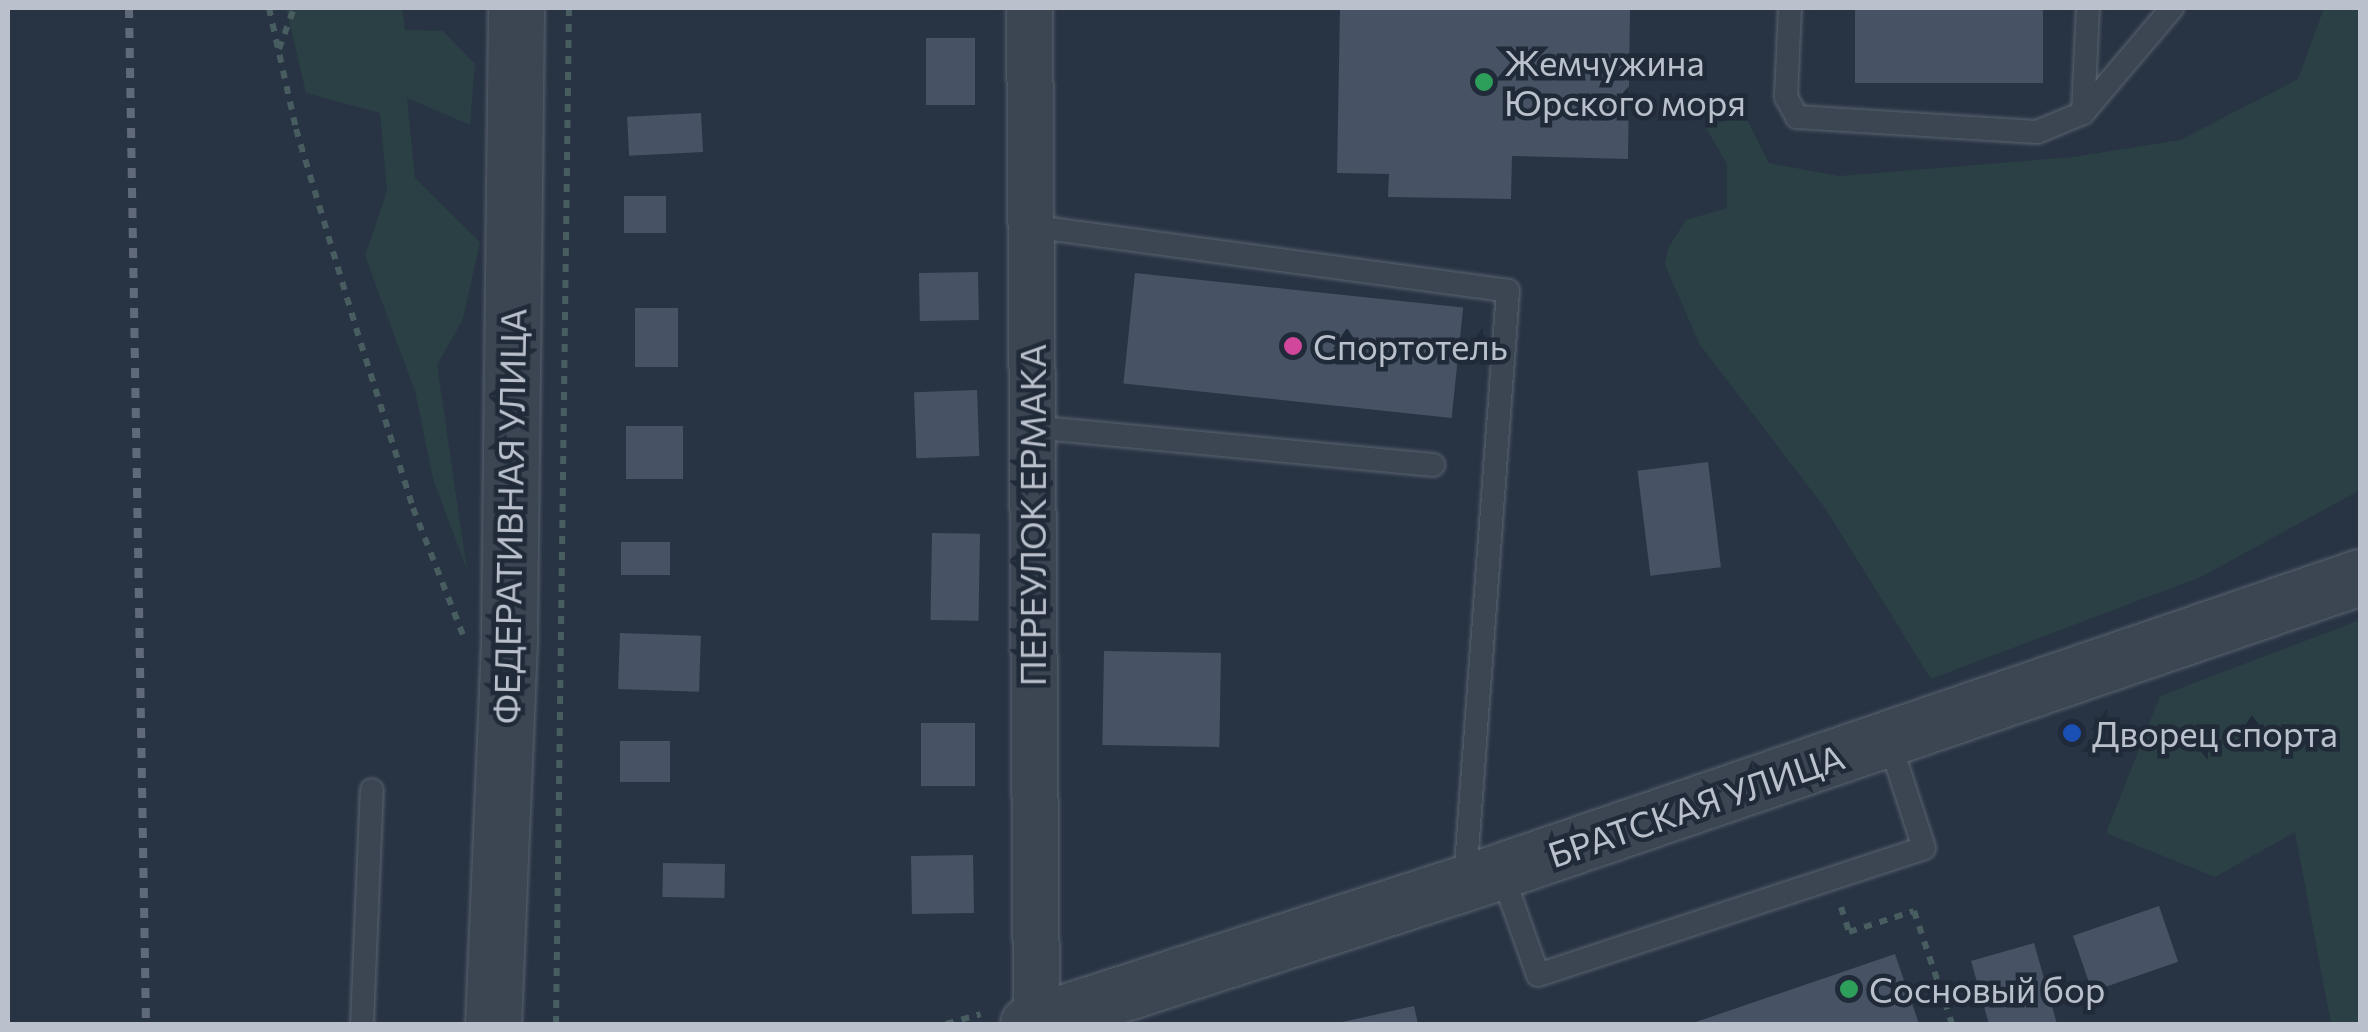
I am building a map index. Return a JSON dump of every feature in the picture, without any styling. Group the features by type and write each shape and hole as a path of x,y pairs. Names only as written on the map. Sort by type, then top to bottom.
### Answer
{"street":[{"name":"ФЕДЕРАТИВНАЯ УЛИЦА","path":"493,1024 509,636 516,8"},
{"name":"ПЕРЕУЛОК ЕРМАКА","path":"1028,8 1032,1024"},
{"name":"БРАТСКАЯ УЛИЦА","path":"1032,1024 1483,877 2360,577"}],"lane":[{"path":"1790,8 1786,97 1797,117 2038,132 2083,113 2172,8"},
{"path":"2083,113 2088,8"},
{"path":"1030,226 1508,291 1483,877 1538,974 1924,848 1889,740"},
{"path":"1032,428 1433,465"},
{"path":"362,1024 372,790"}],"path":[{"path":"269,8 356,328 458,635 564,637"},
{"path":"278,50 294,8"},
{"path":"556,1024 564,637 568,8"},
{"path":"1832,878 1849,932 1914,911 1952,1024"}],"green space":[{"path":"286,8 402,8 405,30 443,31 475,64 470,125 407,98 415,178 480,242 463,319 437,365 467,570 433,479 415,391 365,256 387,191 380,113 306,93"},
{"path":"2324,8 2358,8 2360,24 2360,490 2203,576 1931,679 1825,508 1700,345 1665,265 1668,248 1686,220 1727,208 1727,164 1706,128 1744,113 1769,163 1839,176 2073,157 2180,140 2298,79"},
{"path":"2360,620 2360,1024 2331,1024 2295,832 2215,877 2106,833 2160,696"}],"building":[{"name":"Жемчужина Юрского моря","path":"1340,8 1630,8 1628,159 1512,156 1511,199 1388,197 1389,174 1337,173"},
{"path":"1855,8 2043,8 2043,83 1855,83"},
{"path":"926,38 975,38 975,105 926,105"},
{"path":"701,113 703,152 629,156 627,117"},
{"path":"624,196 666,196 666,233 624,233"},
{"path":"978,272 979,320 920,321 919,273"},
{"name":"Спортотель","path":"1135,273 1463,307 1452,418 1123,383"},
{"path":"635,308 678,308 678,367 635,367"},
{"path":"977,390 979,456 916,458 914,392"},
{"path":"626,426 683,426 683,479 626,479"},
{"path":"1708,462 1721,567 1650,576 1638,471"},
{"path":"932,533 980,534 978,621 930,620"},
{"path":"621,542 670,542 670,575 621,575"},
{"path":"620,633 701,636 699,692 618,689"},
{"path":"1104,651 1221,653 1219,747 1102,745"},
{"path":"921,723 975,723 975,786 921,786"},
{"path":"620,741 670,741 670,782 620,782"},
{"path":"973,855 974,913 912,914 911,856"},
{"path":"663,863 725,864 724,898 662,897"},
{"path":"2159,906 2178,962 2092,991 2073,936"},
{"path":"2034,943 2057,1024 1989,1024 1971,961"},
{"name":"Сосновый бор","path":"1895,954 1919,1024 1690,1024"},
{"path":"1414,1006 1418,1024 1338,1024 1338,1023"}],"railway":[{"path":"129,8 146,1024"}],"place":[{"name":"Жемчужина Юрского моря","path":"1484,82"},
{"name":"Спортотель","path":"1293,346"},
{"name":"Дворец спорта","path":"2072,733"},
{"name":"Сосновый бор","path":"1849,989"}]}
